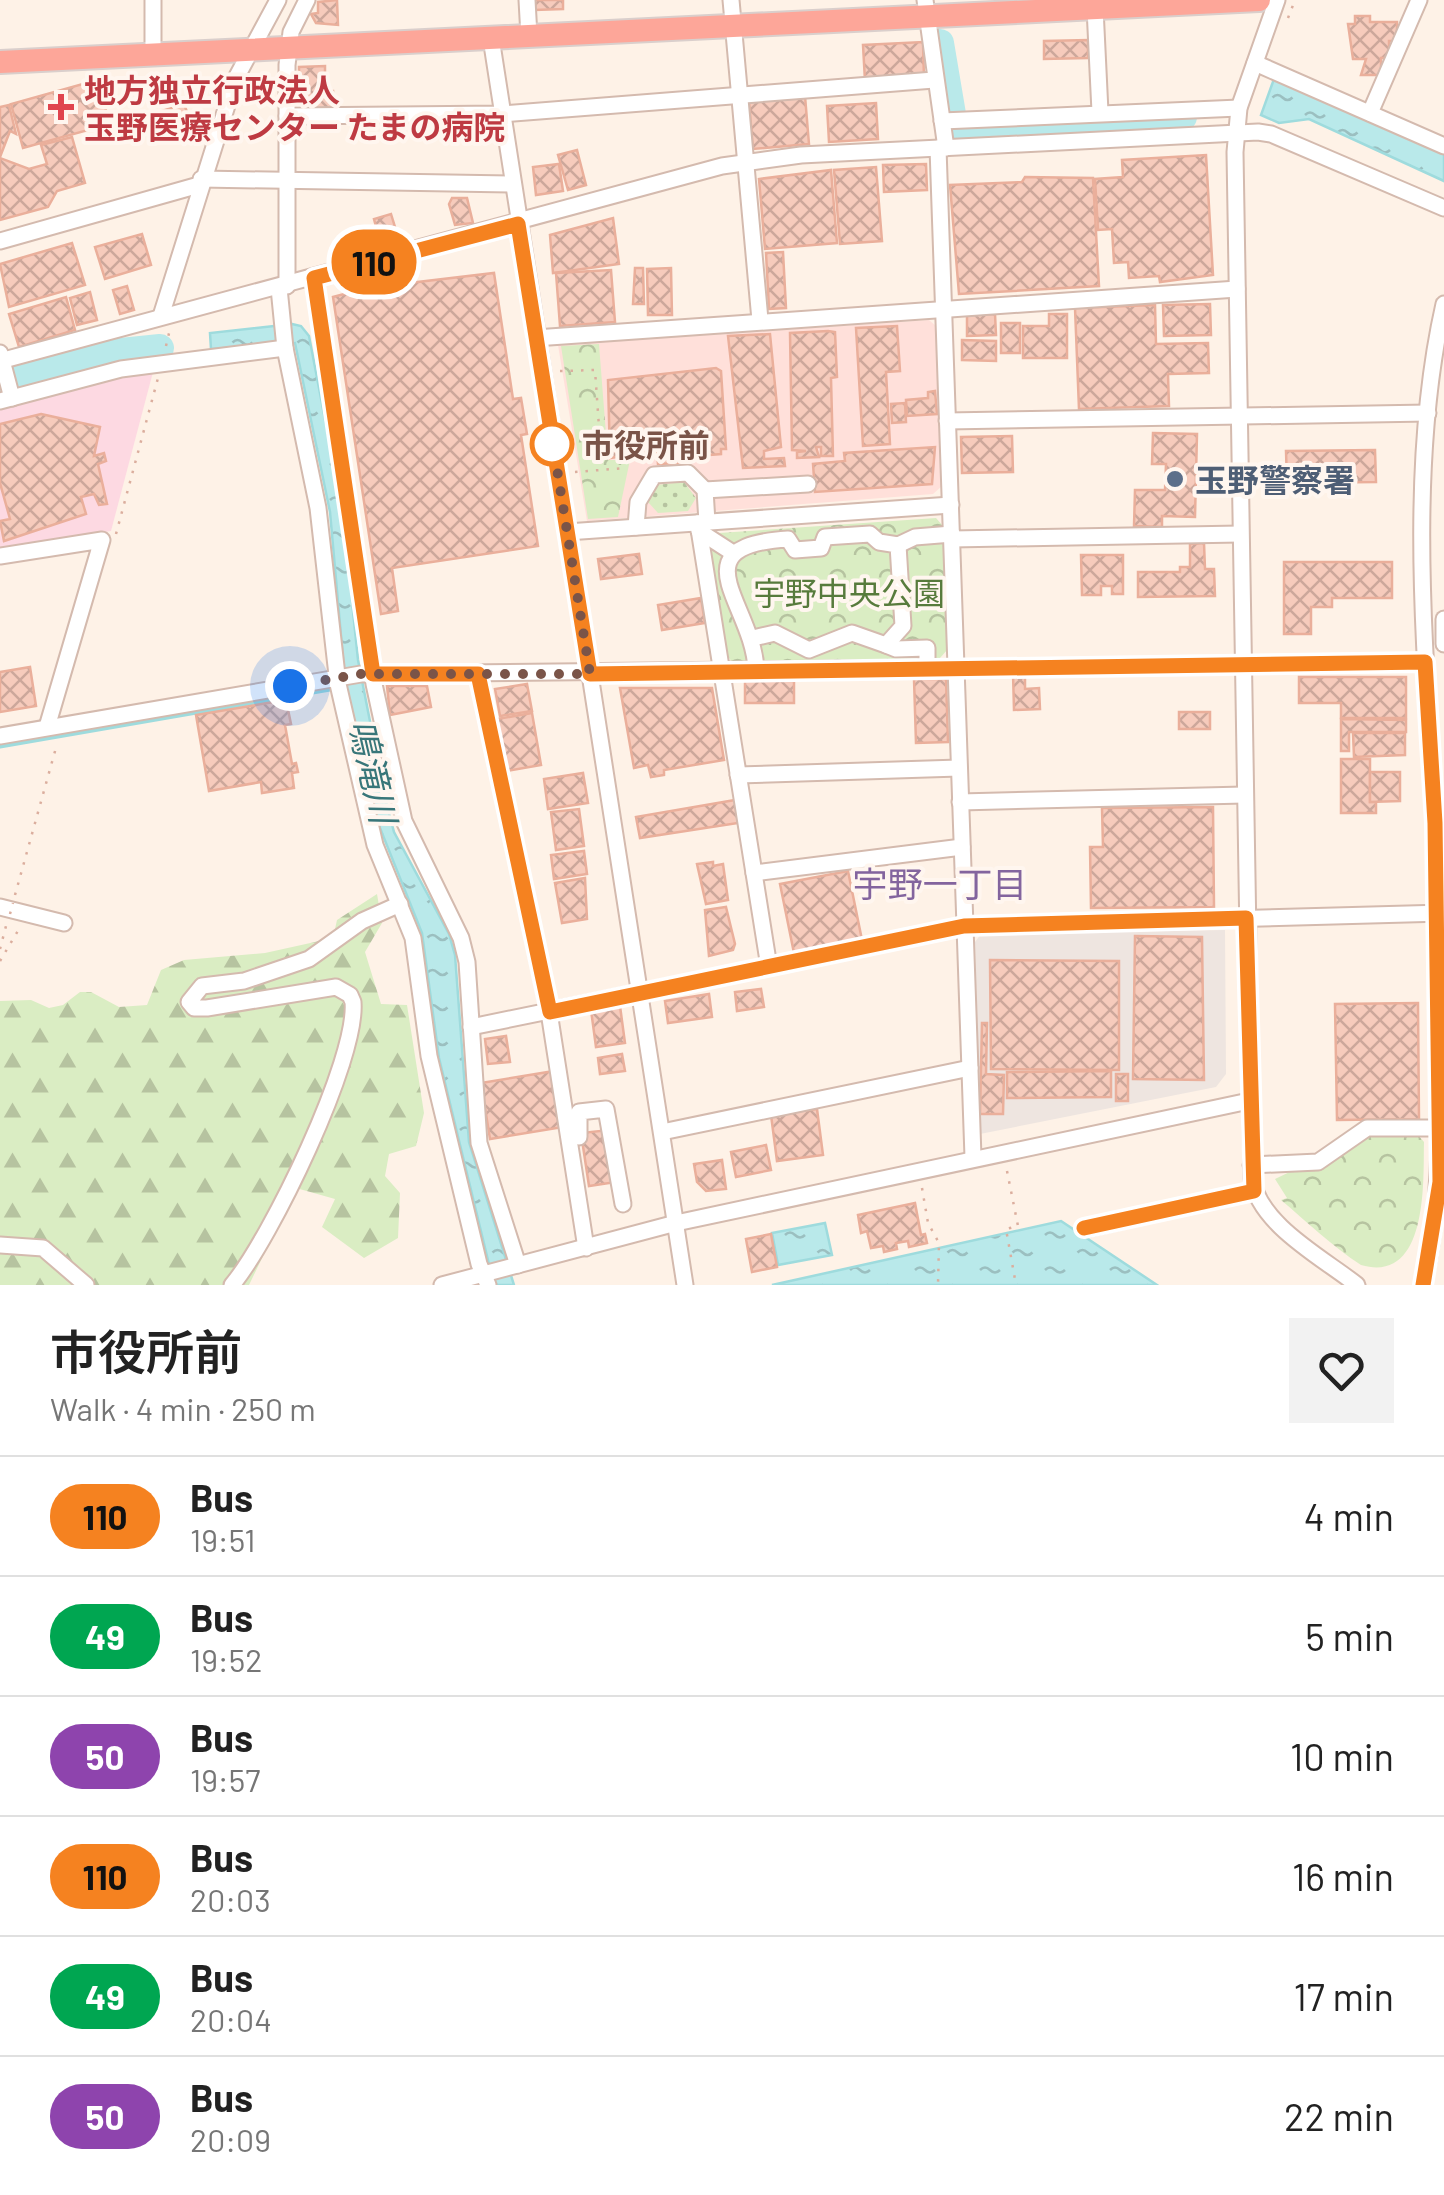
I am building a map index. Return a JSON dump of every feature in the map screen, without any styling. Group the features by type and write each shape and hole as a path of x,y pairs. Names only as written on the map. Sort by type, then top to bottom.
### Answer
{"highway":[{"path":"0,62 734,27 926,8 1095,8 1259,0"}],"street":[{"path":"153,0 153,55"},
{"path":"168,314 200,182 249,52 278,0"},
{"path":"308,0 288,49 285,346 354,675 404,821 460,938 479,1142 515,1266"},
{"path":"527,0 529,36"},
{"path":"731,0 760,320"},
{"path":"1277,0 1239,108 1236,132 1251,1165 1254,1191 1269,1214 1357,1285"},
{"path":"1370,113 1419,0"},
{"path":"926,8 934,80 949,120 942,148 942,309 973,1157"},
{"path":"1095,8 1100,112"},
{"path":"492,38 535,338 685,1285"},
{"path":"1255,63 1444,146"},
{"path":"287,116 502,114 934,80"},
{"path":"949,120 1239,108"},
{"path":"4,377 168,314 283,287 746,162 1236,132 1271,134 1444,208"},
{"path":"0,241 200,182 512,184"},
{"path":"314,278 374,845 413,938 429,1056 486,1277"},
{"path":"535,338 1237,289"},
{"path":"1423,1285 1436,1223 1439,1128 1440,823 1425,662 1428,413 1444,304"},
{"path":"4,377 121,369 285,346"},
{"path":"947,421 1428,413"},
{"path":"636,527 638,502 654,475 688,473 705,490 808,484"},
{"path":"705,490 701,525 769,968"},
{"path":"568,532 951,505"},
{"path":"701,525 732,553"},
{"path":"756,670 753,638 728,586 726,568 732,553 754,541 788,539 794,550 822,548 825,537 870,534 879,542 898,545 915,537 1240,534"},
{"path":"0,556 102,540 52,733"},
{"path":"886,645 903,626 898,545"},
{"path":"1444,619 1444,644"},
{"path":"753,638 774,633 809,650 852,632 886,645 927,648 928,668"},
{"path":"0,736 52,733 354,675 1425,662"},
{"path":"478,674 550,1012 586,1248"},
{"path":"738,775 959,768"},
{"path":"960,802 1244,796"},
{"path":"754,873 962,847"},
{"path":"232,1285 259,1249 283,1203 349,1052 353,1002 350,995 336,987 207,1008 194,1008 188,1002 202,986 264,976 309,959 362,921 400,904"},
{"path":"11,909 64,923"},
{"path":"471,1028 964,926 1440,913"},
{"path":"662,1132 970,1068"},
{"path":"448,1284 676,1224 973,1157 1248,1101"},
{"path":"586,1186 577,1116 583,1110 606,1109 623,1204"},
{"path":"1251,1165 1318,1162 1367,1128 1439,1128"},
{"path":"1084,1228 1254,1191"},
{"path":"0,1244 43,1248 86,1285"}],"path":[{"path":"1290,18 1295,0"},
{"path":"115,538 162,363 168,314"},
{"path":"560,371 595,370 602,470"},
{"path":"575,472 626,468"},
{"path":"0,948 52,733"},
{"path":"0,961 13,943 11,909"},
{"path":"1007,1170 1018,1226 1006,1228 1016,1285"},
{"path":"922,1188 928,1223 939,1243 938,1285"}],"shaded area":[{"path":"929,320 936,326 942,486 933,494 587,521 558,345"},
{"path":"153,372 111,531 0,550 0,408 119,376"},
{"path":"1225,930 1226,1074 1216,1087 980,1134 975,942 981,934"}],"green space":[{"path":"599,344 608,460 630,460 618,517 588,519 561,346"},
{"path":"684,482 696,498 688,511 658,513 648,502 656,485"},
{"name":"宇野中央公園","path":"936,518 943,526 948,649 940,658 732,662 727,655 710,549 719,533"},
{"path":"377,894 382,923 365,952 381,1004 407,1005 424,1113 416,1146 389,1154 385,1176 400,1193 398,1238 364,1258 322,1227 335,1199 296,1188 249,1285 0,1285 0,1001 31,1000 49,1008 63,1005 80,992 91,992 119,1007 147,1005 161,970 184,960 265,953 333,938 337,920"},
{"path":"1369,1134 1418,1135 1424,1142 1418,1223 1411,1244 1400,1259 1383,1267 1361,1265 1330,1242 1281,1200 1287,1198 1275,1179"}],"water":[{"path":"1274,79 1444,153 1444,181 1309,119 1279,123 1261,115"},
{"path":"301,326 309,336 343,513 358,660 385,798 394,832 449,934 455,955 469,1142 514,1285 494,1285 439,1058 422,933 376,818 346,692 330,512 295,343 211,349 210,333"},
{"path":"1061,1221 1157,1285 772,1285"},
{"path":"825,1223 832,1255 778,1265 772,1233"}],"building":[{"path":"337,0 338,25 316,23 311,14 318,13 318,2"},
{"path":"535,0 563,0 563,9 535,10"},
{"path":"1355,16 1370,16 1370,22 1397,22 1397,41 1389,41 1389,58 1381,58 1381,75 1361,75 1366,59 1353,59 1348,24 1355,24"},
{"path":"1088,40 1088,58 1044,59 1044,41"},
{"path":"923,42 924,79 865,81 863,45"},
{"path":"325,66 325,91 333,91 333,111 305,111 305,96 299,96 299,67"},
{"path":"97,80 110,124 23,148 11,104"},
{"path":"805,96 809,144 753,149 749,101"},
{"path":"876,103 878,139 829,142 827,106"},
{"path":"184,104 191,123 156,134 149,115"},
{"path":"9,105 16,134 10,131 0,157 0,107"},
{"path":"72,137 85,183 57,191 48,207 0,220 0,158 29,169 47,164 41,145"},
{"path":"577,150 586,185 568,190 558,155"},
{"path":"1206,155 1213,275 1160,282 1159,276 1129,278 1128,262 1114,263 1112,229 1098,230 1095,179 1123,177 1122,160"},
{"path":"559,164 563,191 536,195 533,167"},
{"path":"926,164 927,190 884,192 883,165"},
{"path":"876,167 882,241 840,244 834,170"},
{"path":"831,170 837,243 765,249 759,179"},
{"path":"1025,177 1093,178 1099,286 959,294 950,185 1022,182"},
{"path":"452,198 467,198 473,223 455,225 449,204"},
{"path":"391,214 399,240 381,245 374,219"},
{"path":"613,218 619,264 553,273 550,235"},
{"path":"142,234 151,265 105,279 95,247"},
{"path":"72,243 85,285 9,307 0,264"},
{"path":"783,252 786,308 769,309 766,253"},
{"path":"635,268 643,268 644,304 633,304"},
{"path":"671,268 672,315 648,315 647,269"},
{"path":"611,270 615,322 560,326 556,273"},
{"path":"494,273 513,399 521,398 527,434 521,435 538,546 392,568 398,611 381,614 333,297 367,288"},
{"path":"127,286 134,310 120,314 113,290"},
{"path":"90,292 97,320 77,325 70,298"},
{"path":"66,297 75,330 19,347 9,314"},
{"path":"1210,304 1211,335 1164,336 1163,305"},
{"path":"1155,305 1156,344 1208,343 1209,373 1168,374 1169,406 1079,409 1075,308"},
{"path":"995,314 996,335 967,336 967,315"},
{"path":"1049,314 1067,314 1067,358 1023,358 1023,326 1049,326"},
{"path":"1001,323 1020,323 1020,353 1001,353"},
{"path":"897,326 900,371 886,372 890,444 863,446 856,328"},
{"path":"835,332 837,377 831,378 833,456 821,456 821,447 816,447 819,457 797,458 797,452 806,451 792,450 790,333"},
{"path":"770,334 781,447 764,451 764,459 784,458 785,466 743,468 728,336"},
{"path":"962,340 996,341 996,361 962,360"},
{"path":"716,368 721,371 726,449 721,449 721,454 698,456 698,449 681,450 682,463 658,464 657,451 610,458 608,380"},
{"path":"935,391 937,414 907,416 906,400 928,398 928,392"},
{"path":"905,403 906,422 892,423 891,404"},
{"path":"41,414 100,427 94,456 104,453 106,461 98,464 107,504 99,505 94,494 81,497 86,514 4,541 0,521 10,519 0,483 0,424"},
{"path":"1153,433 1197,434 1195,517 1162,516 1162,527 1134,526 1135,490 1165,490 1166,464 1152,464"},
{"path":"1012,436 1013,472 962,473 961,437"},
{"path":"935,447 932,484 815,492 813,464 845,461 844,453"},
{"path":"1375,450 1376,482 1287,483 1286,451"},
{"path":"1204,543 1205,569 1214,569 1215,596 1138,597 1138,572 1180,572 1180,567 1190,567 1190,544"},
{"path":"639,554 642,574 601,579 598,559"},
{"path":"1081,555 1123,555 1123,594 1112,594 1112,586 1101,586 1101,595 1082,595"},
{"path":"1284,562 1392,562 1392,598 1332,598 1332,607 1311,607 1311,634 1284,634"},
{"path":"701,598 705,623 662,630 658,605"},
{"path":"30,667 36,706 0,712 0,672"},
{"path":"1013,673 1025,673 1025,689 1039,688 1040,709 1014,710"},
{"path":"1299,677 1406,677 1406,718 1341,718 1341,703 1299,703"},
{"path":"914,679 946,679 948,742 916,743"},
{"path":"745,681 794,681 794,703 745,703"},
{"path":"527,684 532,711 500,716 495,689"},
{"path":"387,686 427,686 431,707 390,715"},
{"path":"620,688 712,688 724,760 664,770 664,775 651,777 648,765 634,768"},
{"path":"286,700 291,724 285,725 292,764 296,763 298,772 292,773 294,788 262,793 261,782 209,791 196,715"},
{"path":"1179,712 1210,712 1210,729 1179,729"},
{"path":"532,713 541,765 506,771 497,719"},
{"path":"1341,719 1406,720 1406,732 1349,732 1349,751 1341,751"},
{"path":"1353,733 1405,733 1405,755 1354,757"},
{"path":"1341,759 1370,759 1370,802 1376,802 1376,813 1341,813"},
{"path":"1370,772 1400,772 1400,801 1370,802"},
{"path":"583,773 588,803 548,809 544,779"},
{"path":"735,800 738,823 640,838 636,817"},
{"path":"1213,807 1214,907 1091,908 1090,847 1103,847 1102,808"},
{"path":"579,809 584,846 556,850 551,812"},
{"path":"584,851 587,874 554,879 551,855"},
{"path":"713,862 713,866 723,864 728,900 706,904 697,864"},
{"path":"848,871 862,940 794,953 780,884"},
{"path":"585,878 587,919 562,923 555,883"},
{"path":"726,907 733,950 709,956 705,910"},
{"path":"1135,936 1202,937 1204,1080 1133,1079"},
{"path":"990,960 1119,961 1119,1070 991,1069"},
{"path":"761,989 764,1007 737,1011 735,992"},
{"path":"709,994 712,1017 668,1023 665,1001"},
{"path":"1418,1003 1419,1119 1337,1120 1335,1004"},
{"path":"620,1006 625,1043 596,1047 591,1010"},
{"path":"982,1023 987,1023 986,1074 1004,1075 1003,1114 980,1114"},
{"path":"506,1036 510,1062 488,1064 485,1039"},
{"path":"622,1054 625,1071 600,1074 598,1058"},
{"path":"554,1071 563,1127 490,1139 481,1083"},
{"path":"1111,1071 1111,1097 1007,1098 1007,1072"},
{"path":"1116,1074 1128,1074 1128,1101 1116,1101"},
{"path":"817,1109 823,1155 777,1161 771,1115"},
{"path":"609,1130 616,1182 589,1186 581,1133"},
{"path":"766,1145 771,1170 736,1177 731,1152"},
{"path":"722,1160 726,1189 706,1191 697,1182 694,1164"},
{"path":"915,1203 921,1235 925,1234 927,1243 909,1247 908,1241 896,1243 897,1249 884,1252 883,1246 871,1248 867,1231 861,1233 858,1215"},
{"path":"771,1234 777,1267 752,1272 746,1239"}],"waterway":[{"path":"940,43 955,132 1183,117"},
{"name":"鳴滝川","path":"0,384 121,352 160,348"},
{"path":"0,746 330,689"}],"bus line":[{"name":"110","path":"1084,1228 1254,1191 1248,1101 1246,918 964,926 550,1012 478,674 373,674 352,512 314,278 518,224 590,674 1425,662 1435,823 1440,1182 1423,1285"}],"place":[{"name":"地方独立行政法人 玉野医療センター たまの病院","path":"61,107"},
{"name":"市役所前","path":"552,444"},
{"name":"玉野警察署","path":"1175,479"}],"district":[{"name":"宇野一丁目","path":"940,883"}],"route":[{"path":"290,686 361,674 590,674 552,438 552,444"}]}
